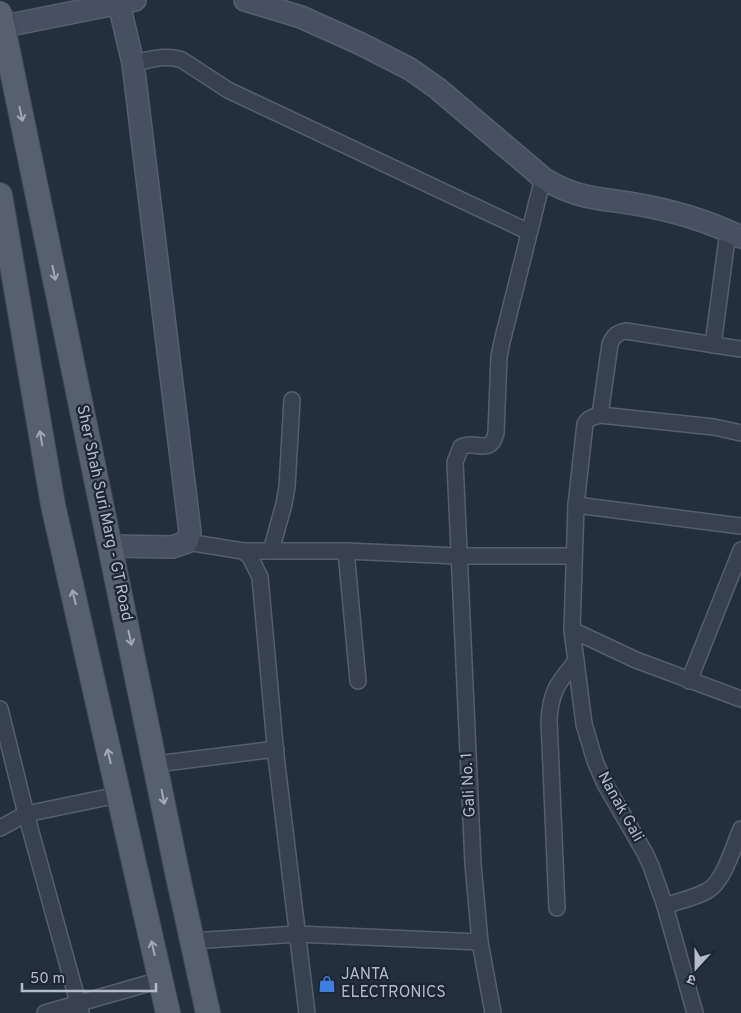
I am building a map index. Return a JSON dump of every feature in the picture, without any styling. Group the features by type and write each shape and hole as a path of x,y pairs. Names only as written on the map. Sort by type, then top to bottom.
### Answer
{"main road":[{"name":"Sher Shah Suri Marg - GT Road","path":"0,13 208,1013"},
{"path":"0,196 53,506 168,1013"}],"street":[{"path":"245,0 301,17 410,69 437,88 543,178 559,188 587,197 661,209 734,234 714,345"},
{"path":"0,27 127,2 190,523 187,542"},
{"path":"133,64 165,57 182,60 228,90 529,232 543,178"},
{"name":"Gali No. 1","path":"493,1013 480,942 471,841 458,556 456,462 457,454 461,447 466,445 484,446 494,441 500,350 529,232"},
{"path":"741,349 626,331 618,333 613,337 610,344 600,415 714,427 741,432"},
{"path":"271,551 284,504 288,481 292,400"},
{"name":"Nanak Gali","path":"600,415 592,417 585,424 576,505 572,630 584,724 595,761 605,784 645,853 665,906 696,1013"},
{"path":"576,505 741,526"},
{"path":"111,546 172,547 187,542 243,551 346,551 458,556 574,556"},
{"path":"689,681 741,550"},
{"path":"243,551 250,557 260,577 276,749 307,1013"},
{"path":"346,551 358,681"},
{"path":"572,630 636,660 741,699"},
{"path":"557,908 549,720 550,703 558,682 576,661"},
{"path":"0,709 26,814 80,1008"},
{"path":"156,764 276,749"},
{"path":"0,828 26,814 118,795"},
{"path":"665,906 707,891 717,882 724,871 741,829"},
{"path":"192,941 297,934 480,942"},
{"path":"45,1013 80,1008 160,980"}],"place":[{"name":"JANTA ELECTRONICS","path":"327,984"}]}
